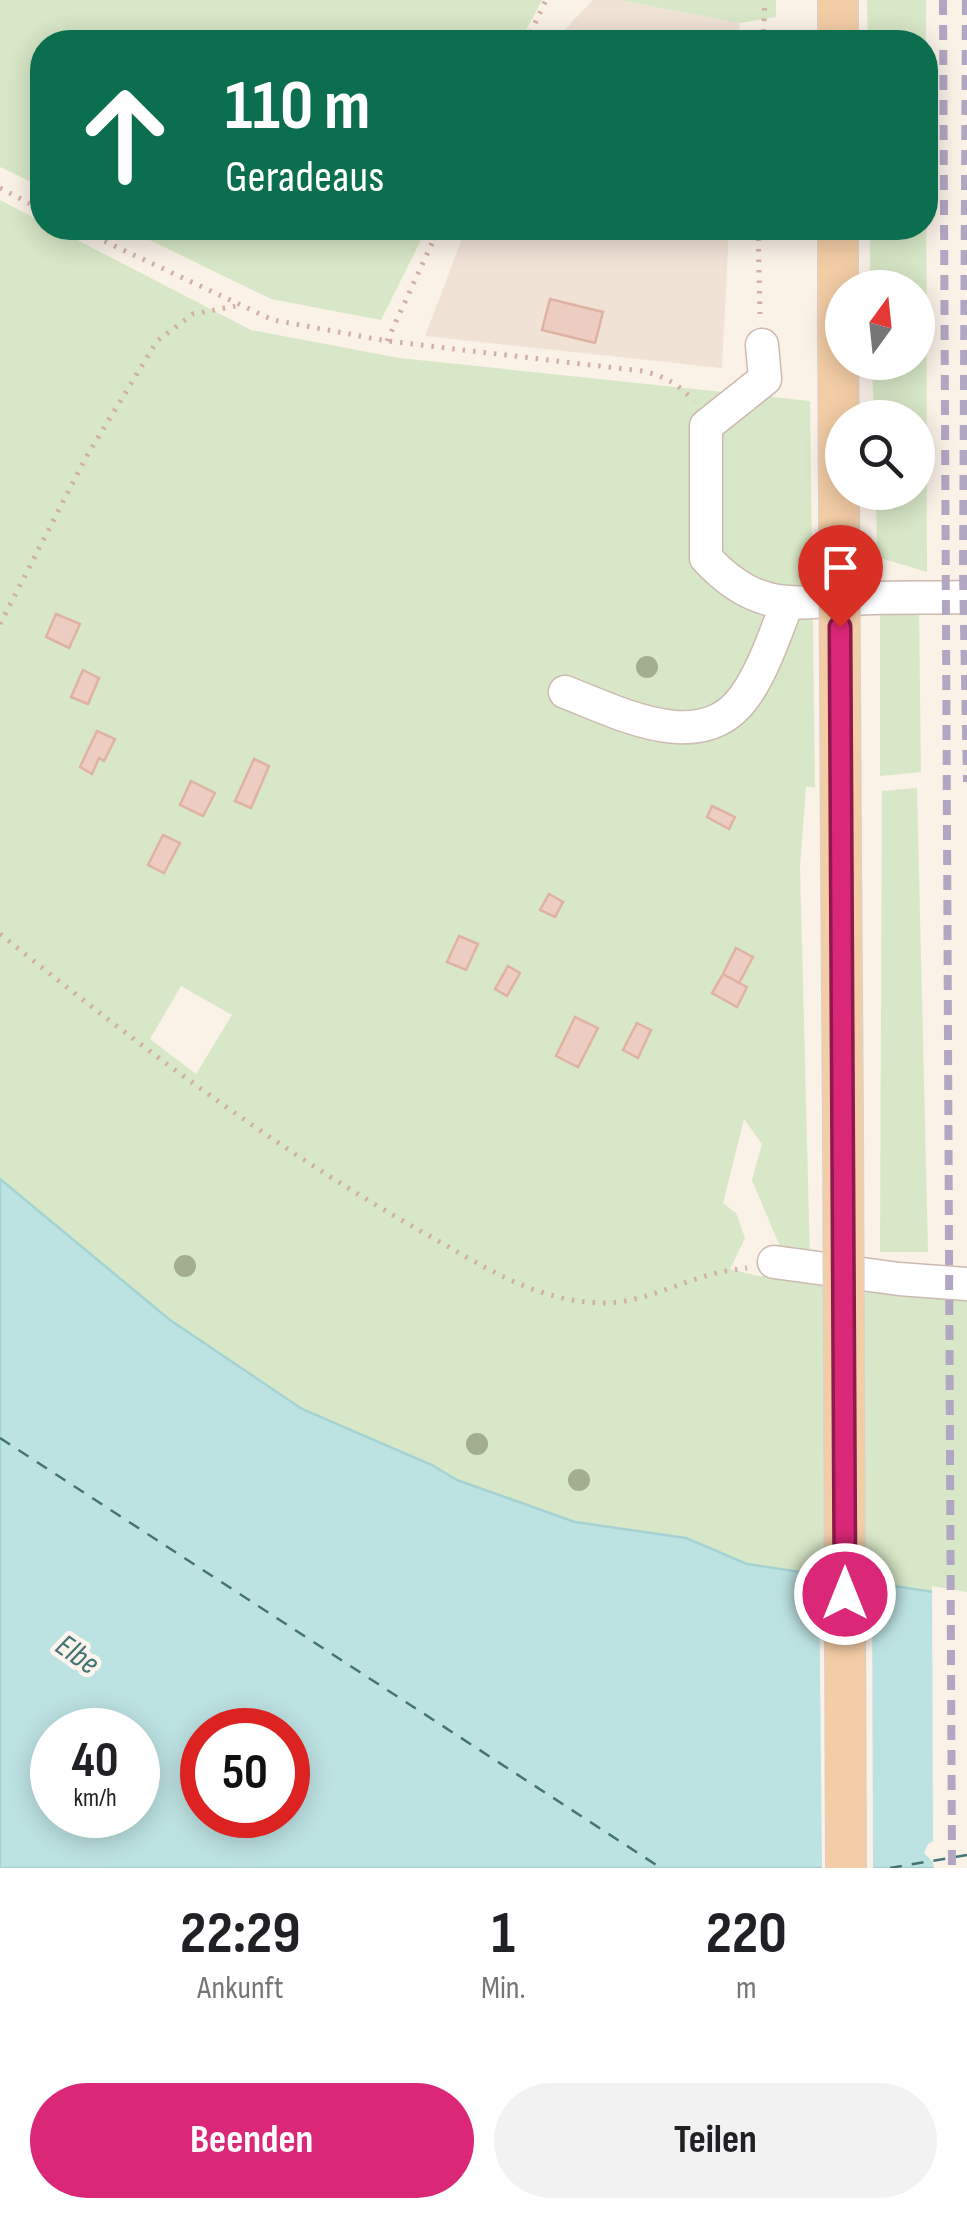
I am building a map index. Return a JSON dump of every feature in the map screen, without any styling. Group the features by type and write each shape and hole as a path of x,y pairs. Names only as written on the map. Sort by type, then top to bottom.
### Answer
{"main road":[{"path":"838,0 838,30"},
{"path":"838,240 846,1868"}],"lane":[{"path":"762,345 765,379 706,426 706,558 724,578 761,598 788,604 967,597"},
{"path":"565,692 654,726 687,727 719,720 744,698 788,604"},
{"path":"774,1262 967,1284"}],"path":[{"path":"532,30 546,0"},
{"path":"763,30 764,0"},
{"path":"0,188 30,204"},
{"path":"101,240 273,320 386,340 663,376 679,385 697,404 706,426"},
{"path":"386,340 434,240"},
{"path":"758,240 762,345"},
{"path":"0,624 85,459 157,341 193,314 239,305"},
{"path":"0,934 181,1077 375,1206 512,1282 563,1300 604,1304 637,1299 712,1274 774,1262"}],"shaded area":[{"path":"593,0 618,0 740,23 739,30 564,30"},
{"path":"461,240 728,240 722,368 425,336"}],"green space":[{"path":"0,0 542,0 526,30 30,30 30,181 0,167"},
{"path":"618,0 776,0 776,17 740,23"},
{"path":"867,0 926,0 926,30 868,30"},
{"path":"0,200 30,216 30,240 77,240 251,330 399,358 810,401 815,787 806,787 800,867 810,1259 783,1254 752,1180 762,1144 744,1119 723,1203 736,1213 745,1238 730,1269 758,1276 967,1292 967,1597 747,1564 686,1538 575,1522 457,1480 432,1465 302,1409 170,1320 0,1179","holes":["181,986 232,1015 196,1074 150,1039"]},
{"path":"150,240 421,240 381,320 271,299"},
{"path":"870,240 926,240 926,270 870,270"},
{"path":"873,380 927,380 927,400 873,400"},
{"path":"876,510 927,510 927,572 877,557"},
{"path":"880,611 919,611 921,772 880,776"},
{"path":"917,788 928,1252 880,1252 882,791"}],"water":[{"name":"Elbe","path":"0,1179 170,1320 302,1409 432,1465 457,1480 575,1522 686,1538 747,1564 967,1597 967,1868 0,1868"}],"pier":[{"path":"819,1569 872,1577 873,1868 822,1868"},
{"path":"932,1586 967,1592 967,1868 934,1868 924,1853 933,1841"}],"building":[{"path":"550,299 603,312 595,343 542,330"},
{"path":"56,614 80,624 69,648 46,637"},
{"path":"83,670 99,678 88,704 71,697"},
{"path":"97,731 115,739 92,774 80,767"},
{"path":"254,759 269,766 251,808 235,801"},
{"path":"191,781 215,793 203,816 180,805"},
{"path":"712,806 735,817 729,829 707,817"},
{"path":"163,835 180,843 164,873 148,865"},
{"path":"549,894 563,902 555,917 540,910"},
{"path":"459,936 478,944 466,970 447,962"},
{"path":"736,948 753,957 739,983 723,974"},
{"path":"508,966 520,973 507,996 495,989"},
{"path":"723,974 747,987 737,1007 712,993"},
{"path":"575,1017 598,1028 578,1067 556,1056"},
{"path":"637,1023 651,1030 638,1058 623,1050"}],"ferry route":[{"path":"0,1438 661,1868"},
{"path":"890,1868 967,1855"}],"railway":[{"path":"943,0 952,1868"},
{"path":"966,0 963,572 967,782"}],"route":[{"path":"840,627 845,1594"}]}
